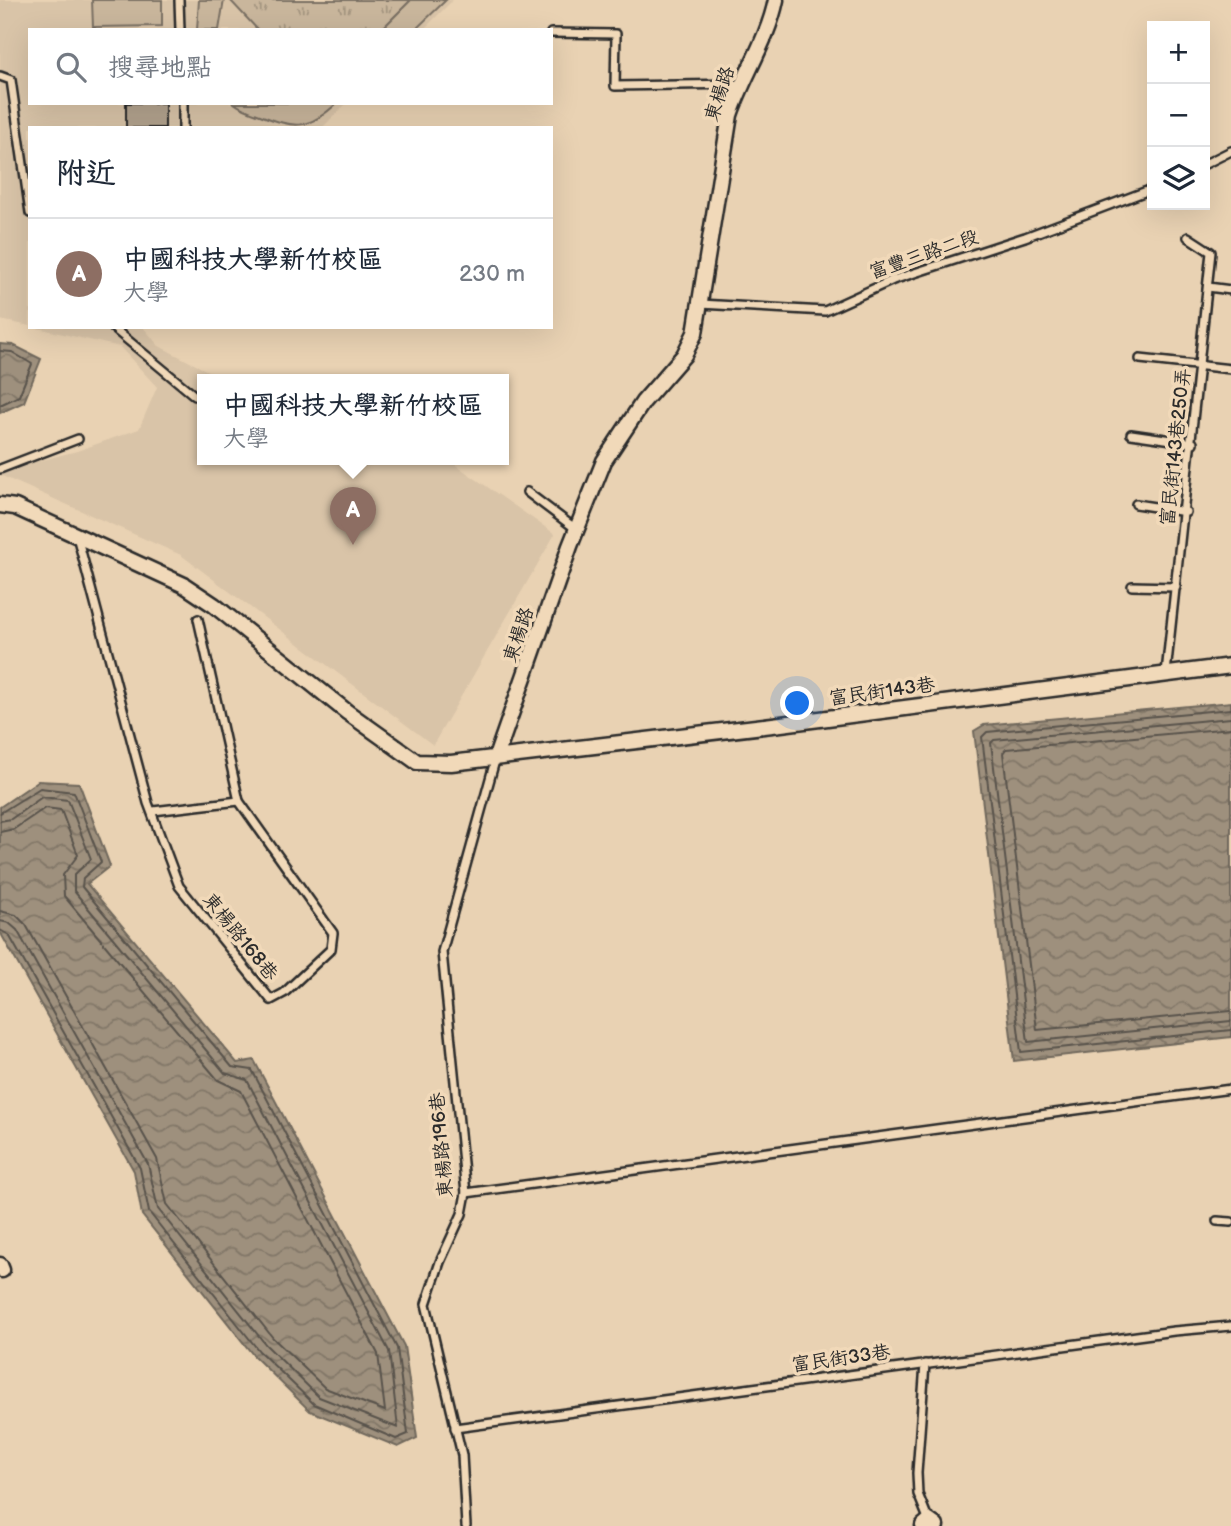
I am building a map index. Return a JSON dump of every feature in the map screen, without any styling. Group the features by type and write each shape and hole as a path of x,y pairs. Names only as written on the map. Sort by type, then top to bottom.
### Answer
{"street":[{"name":"東楊路","path":"496,757 604,461 643,402 684,355 695,333 730,115 741,84 772,21 776,0"},
{"path":"0,505 15,507 184,586 214,605 346,712 417,762 451,762 496,757"},
{"name":"富民街143巷","path":"496,757 781,724 1231,666"}],"lane":[{"path":"178,0 180,28"},
{"path":"553,33 616,34 615,86 741,84"},
{"path":"0,76 11,80 27,187"},
{"path":"183,105 183,126"},
{"path":"1210,162 1231,151"},
{"name":"富豐三路二段","path":"700,304 825,311 893,280 1025,237 1147,192"},
{"name":"富民街143巷250弄","path":"1166,673 1186,512 1211,252 1188,237"},
{"path":"1208,288 1231,290"},
{"path":"114,329 195,396"},
{"path":"1140,359 1231,369"},
{"path":"1131,434 1192,443"},
{"path":"0,469 78,439"},
{"path":"527,492 577,529"},
{"path":"1136,505 1186,512"},
{"name":"東楊路168巷","path":"77,535 148,803 153,810 179,886 271,1000 284,993 331,949 333,933 239,801 198,619"},
{"path":"1132,586 1176,587"},
{"name":"東楊路196巷","path":"466,1526 462,1455 426,1304 440,1262 462,1214 466,1193 442,952 496,757"},
{"path":"153,810 239,801"},
{"path":"466,1193 1231,1088"},
{"path":"1217,1221 1231,1222"},
{"name":"富民街33巷","path":"455,1428 925,1364 1231,1326"},
{"path":"925,1364 917,1473 918,1494 929,1524"}],"shaded area":[{"path":"0,0 453,0 425,28 28,28 28,105 345,105 324,126 28,126 28,326 0,320"},
{"path":"42,329 145,329 159,346 213,374 197,374 197,465 456,465 555,534 433,745 181,555 0,475 0,471 77,451 139,429 157,387 120,347"}],"green space":[{"path":"92,0 162,0 162,26 93,27"},
{"path":"199,0 224,0 219,28 197,28"},
{"path":"230,0 411,0 383,28 256,28"},
{"path":"411,0 446,0 417,28 383,28"},
{"path":"237,105 335,105 318,118 301,124 283,123"}],"water":[{"path":"0,344 13,345 41,359 24,402 0,413"},
{"path":"1231,702 1231,1037 1014,1061 974,731 984,725"},
{"path":"38,781 79,783 110,866 87,884 237,1063 254,1060 404,1346 417,1438 398,1447 310,1411 254,1356 142,1215 134,1171 0,932 0,807"}],"building":[{"path":"126,105 165,105 165,126 126,126"}],"place":[{"name":"中國科技大學新竹校區","path":"353,545"}]}
